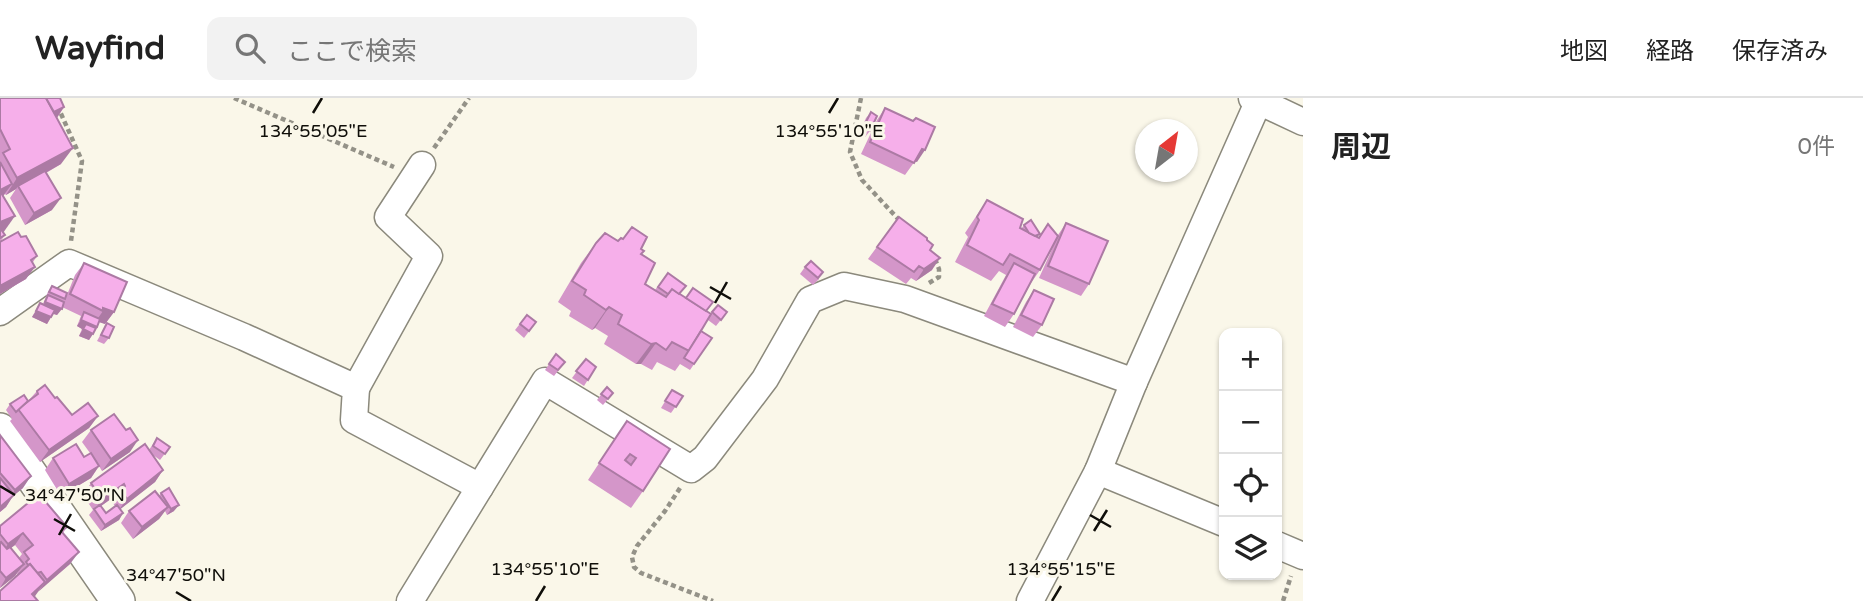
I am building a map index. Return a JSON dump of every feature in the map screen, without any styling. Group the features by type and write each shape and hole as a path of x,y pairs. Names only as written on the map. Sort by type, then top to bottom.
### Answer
{"main road":[{"path":"0,430 118,601"}],"street":[{"path":"1030,601 1098,471 1257,99 1303,122"},
{"path":"422,164 388,217 429,256 356,388 354,420 480,487"},
{"path":"0,312 69,263 356,388"},
{"path":"410,601 545,381 691,469 705,458 765,379 810,300 844,286 905,299 1134,382"},
{"path":"1098,471 1219,521"},
{"path":"1282,547 1303,556"}],"path":[{"path":"54,98 82,161 69,263"},
{"path":"234,98 407,171 422,164 469,98"},
{"path":"861,98 850,152 862,180 905,226"},
{"path":"905,299 939,277 933,257"},
{"path":"691,469 632,557 634,567 641,573 713,601"}],"building":[{"path":"0,98 46,98 73,148 17,178 3,153 10,149 0,129"},
{"path":"46,98 60,98 64,107 54,112"},
{"path":"885,108 913,121 916,118 935,127 925,150 922,149 914,163 870,142"},
{"path":"871,112 877,116 870,131 863,128"},
{"path":"0,162 12,184 0,190"},
{"path":"45,171 61,198 34,213 18,186"},
{"path":"0,191 15,216 0,222"},
{"path":"987,200 1023,219 1020,228 1039,238 1048,224 1058,236 1040,270 1010,254 1003,265 967,245 979,220 977,217"},
{"path":"899,217 927,238 933,245 930,250 940,258 924,269 919,266 914,272 877,247"},
{"path":"1031,220 1040,234 1035,236 1029,233 1024,225"},
{"path":"1066,223 1108,241 1089,284 1048,266"},
{"path":"632,227 647,237 641,254 655,263 645,284 666,297 672,289 711,314 689,351 672,342 666,350 656,343 651,344 618,324 622,315 609,307 606,310 584,295 586,290 572,281 605,233 618,241 623,239"},
{"path":"18,232 21,237 26,236 37,256 31,260 35,267 0,286 0,242"},
{"path":"811,261 823,272 818,278 805,267"},
{"path":"84,263 127,282 114,312 103,308 103,311 70,294"},
{"path":"1014,263 1035,274 1014,314 992,304"},
{"path":"668,273 686,286 679,294 672,289 668,294 658,287"},
{"path":"52,286 67,293 65,299 49,292"},
{"path":"693,288 713,302 706,311 686,298"},
{"path":"1034,290 1054,299 1042,325 1021,315"},
{"path":"48,295 64,302 62,309 45,302"},
{"path":"40,303 55,310 51,317 36,311"},
{"path":"718,305 727,312 721,320 712,312"},
{"path":"84,312 100,319 97,327 81,320"},
{"path":"527,315 536,322 529,331 520,324"},
{"path":"107,323 114,327 109,338 101,335"},
{"path":"86,324 96,328 93,334 83,329"},
{"path":"701,331 712,338 694,364 684,358"},
{"path":"556,354 565,362 558,370 549,364"},
{"path":"586,359 596,367 588,380 576,371"},
{"path":"45,385 72,415 88,403 98,416 49,450 18,409"},
{"path":"607,387 613,393 608,399 601,394"},
{"path":"672,390 683,396 676,407 665,401"},
{"path":"24,395 28,401 16,412 10,404"},
{"path":"114,414 126,430 130,428 138,440 111,459 91,430"},
{"path":"627,421 670,449 643,491 599,463","holes":["630,454 636,458 631,465 625,460"]},
{"path":"0,435 31,476 15,490 0,473"},
{"path":"157,438 170,447 165,454 153,446"},
{"path":"76,444 84,457 91,453 99,466 69,484 53,458"},
{"path":"145,444 163,470 127,499 121,490 124,484 102,499 91,483"},
{"path":"0,478 14,495 0,507"},
{"path":"169,488 179,505 171,509 161,493"},
{"path":"155,491 168,507 142,527 129,511"},
{"path":"39,494 67,527 61,531 79,552 47,580 41,572 37,573 26,562 29,559 24,552 33,545 23,533 8,544 0,534 0,526"},
{"path":"100,505 106,513 117,505 123,513 105,525 94,509"},
{"path":"1,542 7,549 10,547 24,564 6,578 0,571"},
{"path":"30,564 45,582 32,594 38,601 0,601 0,591"}]}
